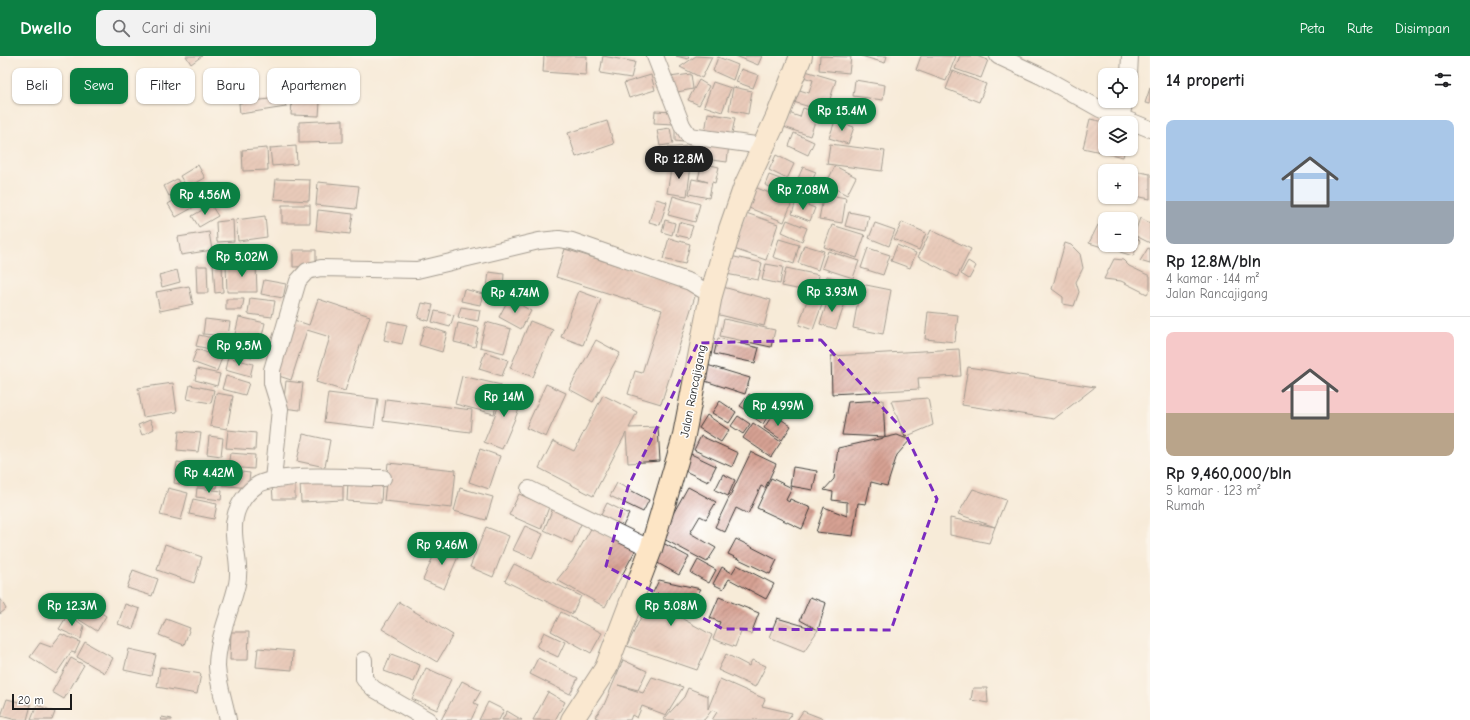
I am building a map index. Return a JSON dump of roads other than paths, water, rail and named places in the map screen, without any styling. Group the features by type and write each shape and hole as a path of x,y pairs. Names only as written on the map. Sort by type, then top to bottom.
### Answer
{"main road":[{"name":"Jalan Rancajigang","path":"572,720 606,668 651,549 683,440 711,295 730,229 745,186 801,56"}],"street":[{"path":"655,56 682,125 689,136 763,146"},
{"path":"998,56 1041,76 1100,109 1118,116"},
{"path":"1129,68 1130,56"},
{"path":"1138,124 1150,129"},
{"path":"273,480 280,409 272,383 272,370 298,281 307,271 322,268 417,270 539,241 558,239 572,241 690,282 711,295"},
{"path":"228,720 217,667 221,639 238,576 234,527 235,518 250,491 260,484 287,478 383,478"},
{"path":"529,490 651,549"},
{"path":"364,660 364,679 374,689 428,720"}]}
